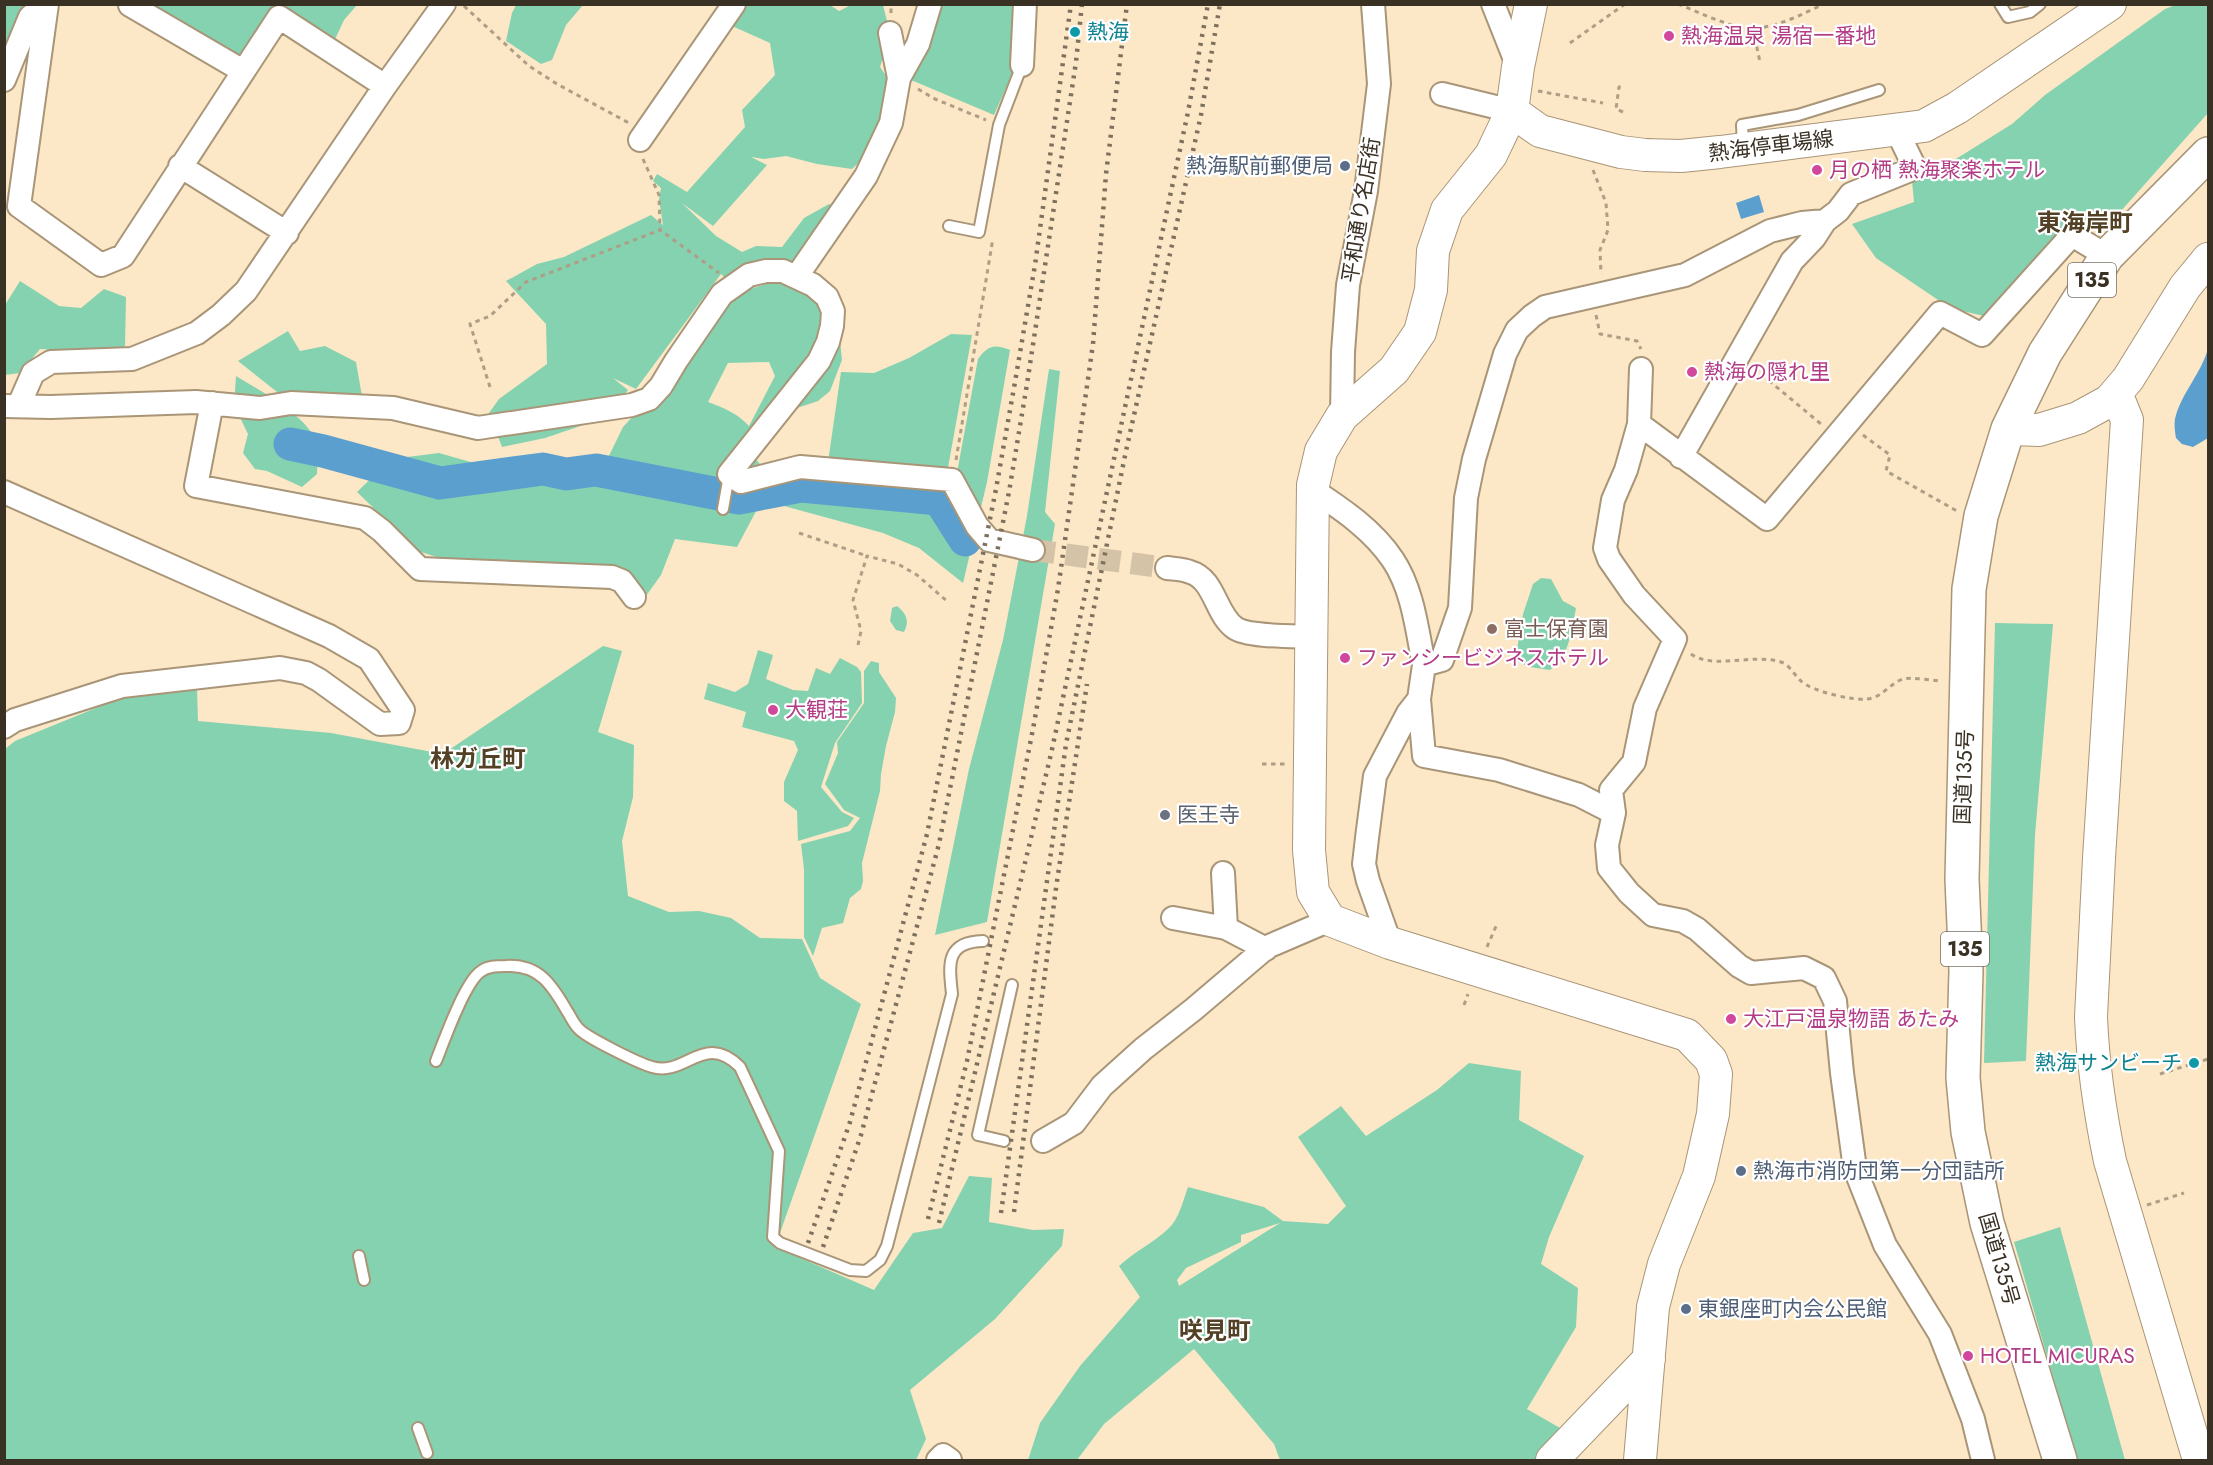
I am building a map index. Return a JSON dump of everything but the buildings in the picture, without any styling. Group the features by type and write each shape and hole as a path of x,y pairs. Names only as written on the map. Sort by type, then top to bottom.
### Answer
{"highway":[{"name":"国道135号","path":"2060,1461 1988,1223 1968,1132 1963,1078 1966,971 1962,879 1969,589 1981,516 2007,429 2044,353 2107,256 2208,154"}],"street":[{"path":"4,81 30,17 46,4"},
{"path":"46,4 19,206 101,266 123,256 279,17 385,86"},
{"path":"11,406 33,373 51,362 132,359 197,333 221,315 246,291 385,86 444,4"},
{"path":"643,144 734,4"},
{"path":"797,276 866,176 891,123 900,78 918,44 930,4"},
{"path":"1022,65 1025,4"},
{"name":"平和通り名店街","path":"1342,416 1343,352 1348,285 1366,191 1379,84 1373,4"},
{"path":"1493,4 1521,67"},
{"path":"1531,4 1512,111 1491,155 1447,210 1433,251 1431,290 1420,332 1394,370 1342,416 1321,451 1313,490 1309,850 1313,892 1330,920 1390,943 1687,1035 1711,1060 1716,1074 1713,1114 1700,1176 1664,1264 1653,1307 1640,1461"},
{"name":"熱海停車場線","path":"1512,111 1540,131 1645,155 1681,156 1897,131 1924,126 1940,118 2110,4"},
{"path":"130,5 243,71"},
{"path":"890,33 900,78"},
{"path":"1442,94 1512,111"},
{"path":"1681,457 1792,261 1851,194 1915,168 1897,131"},
{"path":"180,166 287,232"},
{"path":"1424,665 1442,660 1460,608 1466,498 1474,459 1505,354 1517,330 1545,307 1685,275 1770,231 1802,223 1825,221"},
{"path":"1639,424 1767,519 1940,312 1982,335 2072,235 2107,256"},
{"path":"2007,429 2038,430 2078,418 2098,408 2116,393 2128,379 2169,311 2203,265"},
{"path":"11,406 212,404 260,408 291,403 393,408 478,428 632,405 649,399 661,386 723,294 735,283 749,275 766,271 783,271 813,285 827,297 833,311 828,342 819,361 729,474 741,482 800,467 952,480 977,526 989,540 1033,550"},
{"path":"1641,369 1639,424 1626,470 1614,500 1605,548 1609,559 1634,595 1675,639 1645,708 1634,762 1611,790 1614,813 1607,845 1609,868 1629,893 1653,915 1683,921 1697,928 1739,966 1751,973 1804,968 1824,978 1835,1001 1855,1168 1885,1245 1940,1334 1973,1419 1983,1461"},
{"path":"2116,393 2127,420 2099,858 2092,1043 2101,1119 2110,1161 2199,1461"},
{"path":"212,404 196,486 365,518 382,531 420,569 612,577 622,581 634,597"},
{"path":"1313,490 1347,512 1380,544 1393,560 1404,582 1412,607 1424,665 1419,699 1424,756 1499,770 1579,795 1614,813"},
{"path":"4,492 329,636 369,659 403,710 399,723 380,724 319,680 306,673 280,668 122,686 15,720 4,728"},
{"path":"1167,568 1192,572 1207,584 1220,612 1236,629 1259,634 1313,637"},
{"path":"1390,943 1368,881 1364,864 1366,847 1375,776 1408,713 1419,699"},
{"path":"1223,873 1226,928"},
{"path":"1173,918 1226,928 1266,949"},
{"path":"1039,1143 1074,1123 1102,1086 1134,1056 1194,1010 1266,949 1330,920"},
{"path":"1552,1461 1649,1359"},
{"path":"938,1461 943,1455 950,1461"}],"lane":[{"path":"2000,4 2008,17 2030,12 2040,4"},
{"path":"949,226 979,232 999,124 1022,65"},
{"path":"1744,149 1742,125 1798,115 1879,90"},
{"path":"723,509 729,474"},
{"path":"435,1061 470,984 480,971 491,967 521,965 551,984 576,1027 587,1036 653,1068 669,1068 715,1052 730,1057 740,1067 779,1151 773,1237 780,1243 850,1270 866,1271 880,1260 887,1246 952,994 949,965 952,954 968,942 983,941"},
{"path":"1004,1141 978,1135 1012,985"},
{"path":"359,1256 364,1280"},
{"path":"418,1428 427,1453"}],"path":[{"path":"463,4 529,66 643,144 659,195 660,230"},
{"path":"1570,43 1626,4"},
{"path":"1678,4 1740,27 1753,28 1782,21 1824,4"},
{"path":"1753,28 1760,62"},
{"path":"1521,67 1604,103"},
{"path":"900,78 935,99 999,124"},
{"path":"1623,112 1616,109 1620,87 1624,87"},
{"path":"1599,146 1593,171 1606,203 1608,230 1600,250 1596,295 1600,334 1637,341 1641,348 1641,369"},
{"path":"660,230 721,275"},
{"path":"490,387 470,324 490,316 526,282 660,230"},
{"path":"958,444 993,237"},
{"path":"1740,356 1842,430 1890,455 1886,471 1958,512 1981,516"},
{"path":"799,533 898,564 917,575 948,602"},
{"path":"858,645 861,631 854,600 867,556"},
{"path":"1675,639 1684,650 1695,657 1716,662 1763,658 1783,663 1810,687 1845,697 1867,700 1880,696 1903,679 1948,681"},
{"path":"1262,764 1293,764"},
{"path":"2160,1074 2208,1059"},
{"path":"2145,1205 2184,1193"}],"green space":[{"path":"516,4 583,5 566,25 552,60 541,64 506,41"},
{"path":"5,5 41,5 5,56"},
{"path":"144,5 357,5 344,20 330,50 279,17 240,62"},
{"path":"742,5 830,5 839,11 851,5 883,5 888,25 886,47 880,67 892,85 884,120 875,141 852,169 817,164 786,156 764,159 751,157 767,165 713,226 682,203 716,236 742,252 756,246 782,247 804,218 829,204 837,207 792,269 725,278 721,274 636,389 613,378 628,390 607,417 545,438 502,447 489,413 499,399 547,364 546,324 506,281 537,264 564,257 651,215 663,225 659,199 661,188 653,181 657,174 687,192 745,127 742,110 775,75 770,43 732,26"},
{"path":"930,5 1019,5 1016,65 994,115 904,77"},
{"path":"2176,5 2208,5 2208,113 2105,229 2078,221 1988,317 1950,308 1876,258 1852,224 1914,202 1912,181 1927,177 2012,124 2045,95 2165,9"},
{"path":"20,281 59,306 81,308 104,289 126,297 125,346 107,353 40,349 20,373 5,375 5,305"},
{"path":"776,281 806,289 832,320 840,341 842,360 830,391 818,401 776,415 753,456 765,470 956,478 978,359 992,347 1010,350 987,482 963,583 919,548 883,533 762,500 737,547 675,539 661,575 638,607 624,583 533,564 492,560 446,560 418,551 357,492 391,459 439,453 481,465 507,460 565,478 566,474 654,484 685,481 603,468 623,427 638,411 659,399 729,304 750,289","holes":["769,362 775,376 749,426 735,414 708,402 728,363"]},
{"path":"288,331 300,351 325,346 356,362 363,402 286,399 238,361"},
{"path":"951,334 972,335 947,473 828,462 841,372 874,373 909,358"},
{"path":"1049,369 1060,371 1045,512 1055,524 987,922 935,935 969,769 1003,640 1027,516"},
{"path":"236,376 281,404 311,431 318,449 317,474 302,487 267,471 255,469 243,453 248,434 234,405"},
{"path":"1541,578 1551,579 1563,601 1576,608 1571,635 1563,659 1550,670 1530,667 1515,661 1523,614 1533,584"},
{"path":"897,606 906,618 907,624 904,632 896,630 890,621 892,608"},
{"path":"1995,623 2053,624 2035,835 2026,1061 1984,1063"},
{"path":"603,646 622,651 598,732 634,745 633,797 622,841 628,896 669,912 699,911 731,918 760,938 802,939 820,978 861,1004 775,1247 874,1290 913,1233 942,1228 969,1176 992,1178 989,1222 1033,1230 1064,1229 1062,1246 995,1319 910,1390 926,1439 916,1460 5,1460 5,749 15,741 140,690 197,689 198,721 331,733 443,754"},
{"path":"758,650 773,655 766,679 793,690 808,691 816,668 830,674 840,658 857,667 861,672 862,703 835,743 821,787 842,812 854,818 848,826 798,841 797,811 784,801 784,782 798,750 794,741 742,727 746,712 704,699 708,683 735,692 748,684"},
{"path":"871,661 879,663 879,672 896,698 881,774 880,791 862,863 863,881 861,889 850,898 843,923 822,928 813,956 804,937 804,869 801,844 850,831 860,818 844,810 825,784 838,753 837,742 864,703 864,671"},
{"path":"1469,1063 1521,1071 1519,1120 1584,1156 1549,1237 1541,1264 1578,1288 1576,1327 1527,1409 1560,1428 1537,1460 1280,1460 1274,1444 1194,1349 1104,1424 1077,1460 1028,1460 1040,1423 1080,1366 1140,1297 1119,1266 1172,1225 1188,1187 1264,1207 1283,1221 1328,1224 1346,1206 1298,1137 1341,1106 1366,1136 1437,1090","holes":["1280,1223 1179,1286 1177,1280 1186,1268 1241,1242 1241,1235"]},
{"path":"2060,1227 2125,1460 2077,1460 2014,1242"}],"water":[{"path":"1759,195 1764,212 1741,219 1736,203"},
{"path":"2208,348 2208,438 2193,447 2182,444 2176,438 2175,419"}],"waterway":[{"path":"290,444 440,483 543,469 566,474 596,470 739,498 801,486 939,499 965,540"}],"tunnel":[{"path":"1033,550 1167,568"}],"railway":[{"path":"808,1243 850,1122 927,834 1015,382 1035,265 1071,4"},
{"path":"823,1247 861,1135 939,844 1009,492 1076,62 1082,4"},
{"path":"928,1219 967,1061 1033,729 1058,589 1093,344 1106,174 1127,4"},
{"path":"939,1223 1051,754 1188,112 1208,4"},
{"path":"1001,1213 1066,744 1126,451 1201,115 1220,4"},
{"path":"1014,1212 1056,888 1087,684"}],"place":[{"name":"熱海","path":"1075,32"},
{"name":"熱海温泉 湯宿一番地","path":"1669,36"},
{"name":"熱海駅前郵便局","path":"1345,166"},
{"name":"月の栖 熱海聚楽ホテル","path":"1817,170"},
{"name":"熱海の隠れ里","path":"1692,372"},
{"name":"富士保育園","path":"1492,629"},
{"name":"ファンシービジネスホテル","path":"1345,658"},
{"name":"大観荘","path":"773,710"},
{"name":"医王寺","path":"1165,815"},
{"name":"大江戸温泉物語 あたみ","path":"1731,1019"},
{"name":"熱海サンビーチ","path":"2194,1063"},
{"name":"熱海市消防団第一分団詰所","path":"1741,1171"},
{"name":"東銀座町内会公民館","path":"1686,1309"},
{"name":"HOTEL MICURAS","path":"1968,1356"}],"district":[{"name":"東海岸町","path":"2085,223"},
{"name":"林ガ丘町","path":"478,759"},
{"name":"咲見町","path":"1215,1331"}]}
